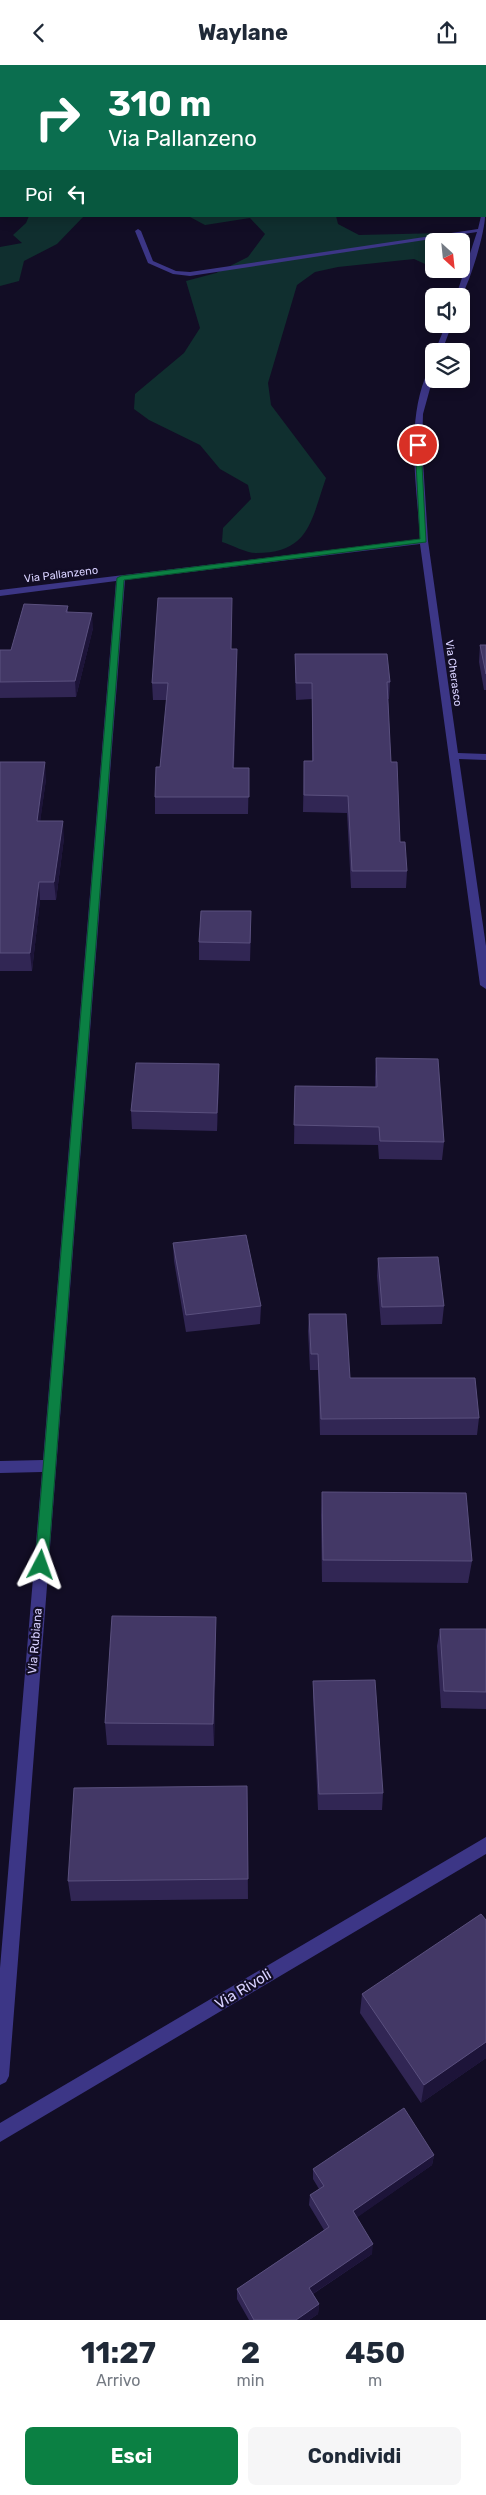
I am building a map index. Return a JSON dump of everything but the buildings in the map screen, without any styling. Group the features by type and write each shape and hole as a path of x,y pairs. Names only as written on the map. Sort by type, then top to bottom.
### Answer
{"street":[{"path":"462,288 478,244 484,217"},
{"path":"138,231 150,262 175,273 190,275 481,230"},
{"name":"Via Cherasco","path":"425,388 419,414 418,445 424,541 486,985"},
{"name":"Via Pallanzeno","path":"0,593 424,541"},
{"name":"Via Rubiana","path":"0,2077 121,578"},
{"path":"454,756 486,757"},
{"path":"0,1467 49,1466"},
{"name":"Via Rivoli","path":"0,2133 486,1845"}],"green space":[{"path":"29,217 83,217 57,244 24,261 19,281 0,286 0,247 22,243 13,235 26,223"},
{"path":"190,217 336,217 338,224 359,235 425,233 425,264 414,259 338,267 315,272 297,285 268,383 271,405 326,478 311,520 306,531 298,540 288,547 256,553 222,542 223,528 251,499 248,485 220,469 200,445 149,420 134,409 135,394 184,353 200,328 186,281 216,273 248,257 265,234 250,218 205,225"}],"route":[{"path":"41,1565 121,578 424,541 418,445"}]}
